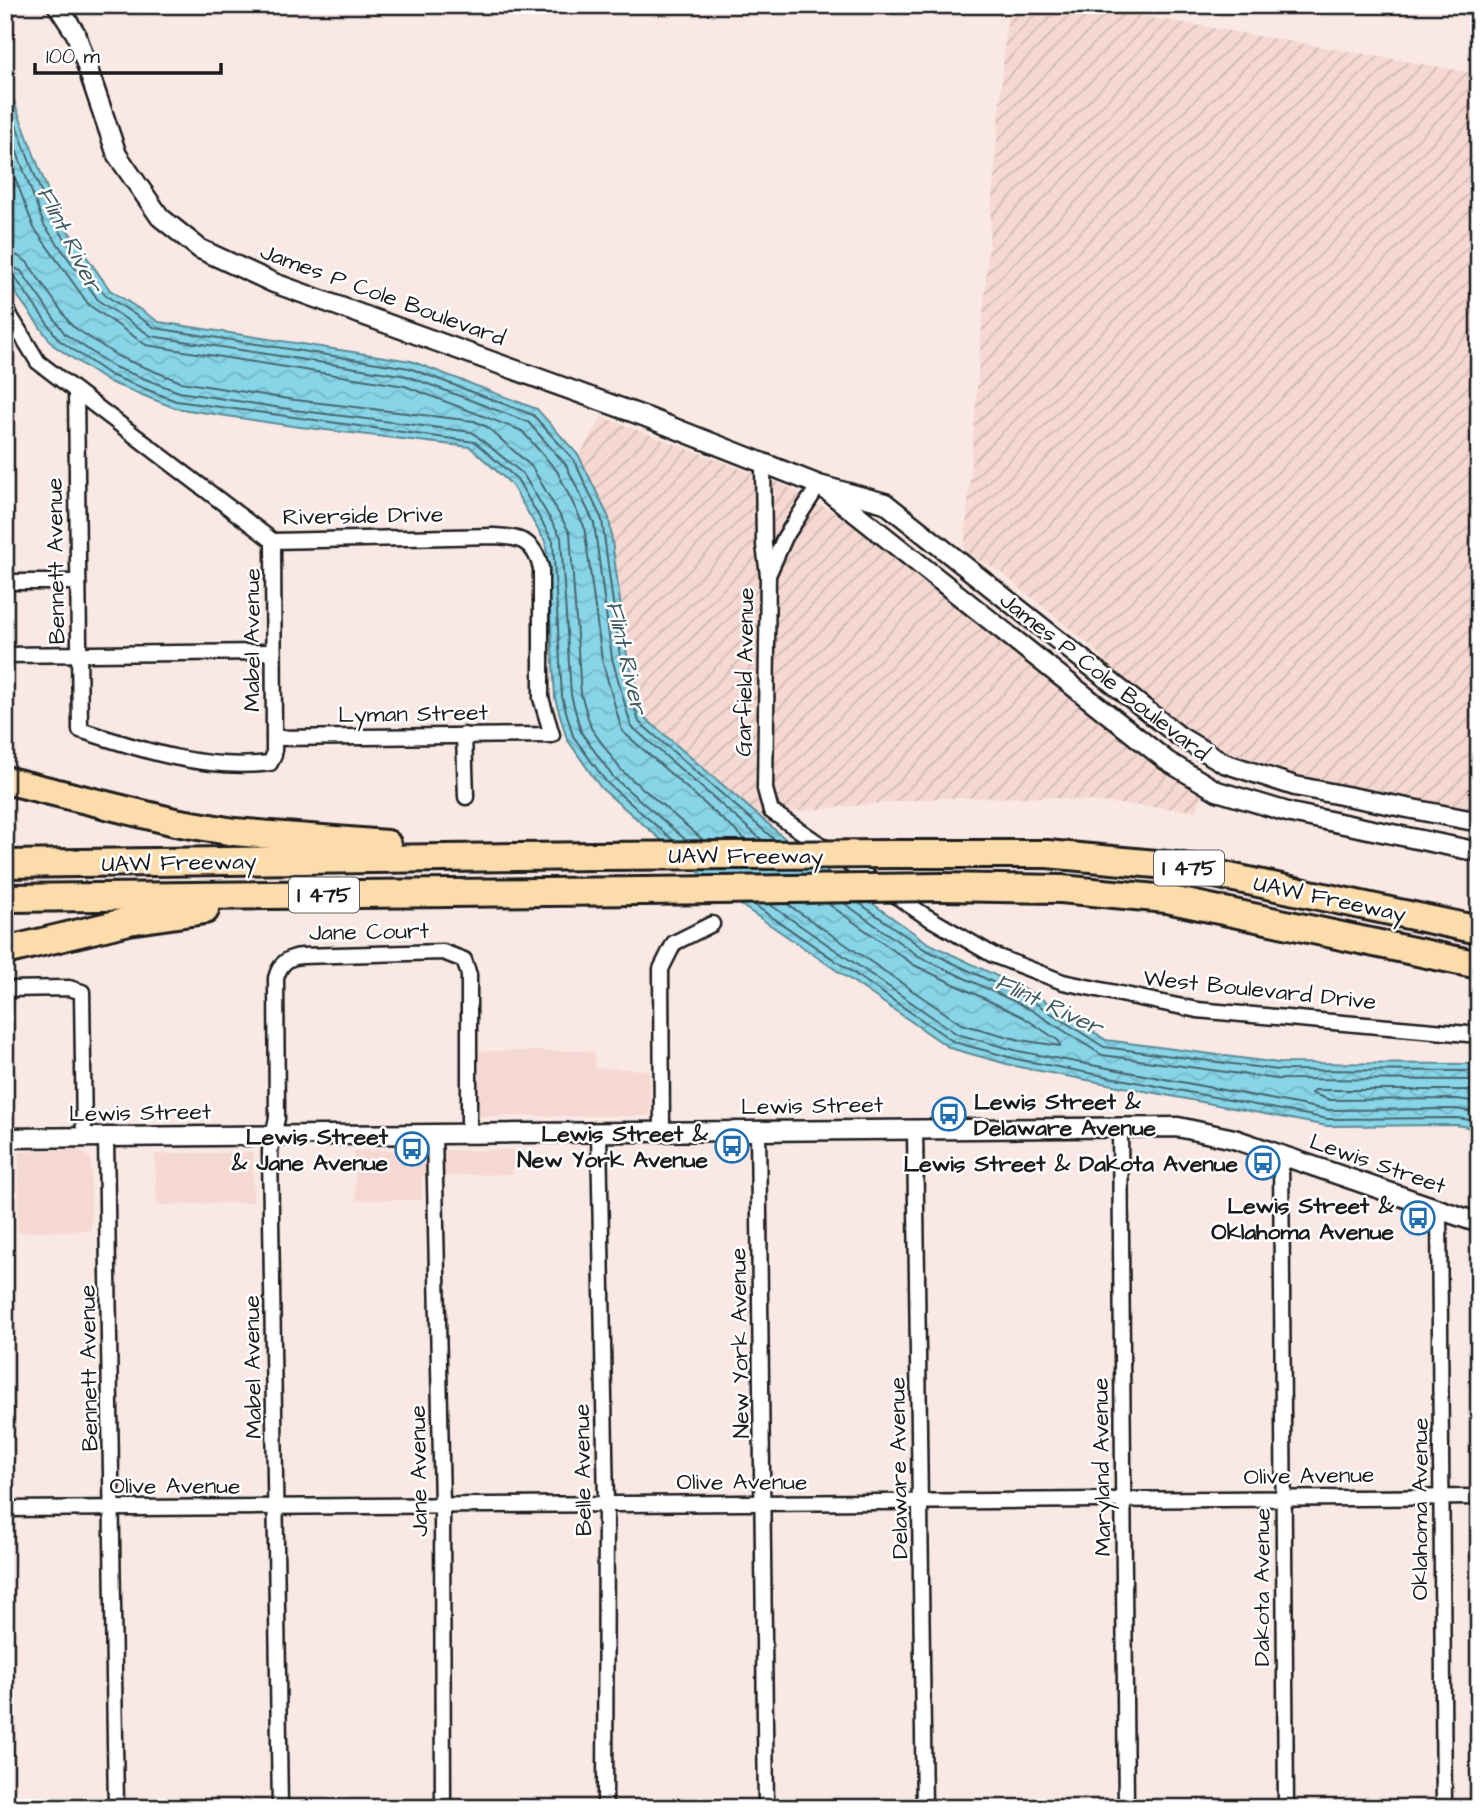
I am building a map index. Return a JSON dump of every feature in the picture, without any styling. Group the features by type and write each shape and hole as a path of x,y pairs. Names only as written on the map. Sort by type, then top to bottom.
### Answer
{"highway":[{"path":"5,780 175,822 234,832 563,857"},
{"name":"UAW Freeway","path":"5,864 596,856 1047,854 1153,863 1221,874 1479,930"},
{"name":"UAW Freeway","path":"5,898 940,887 1061,888 1167,899 1479,965"},
{"path":"5,951 128,921 320,895"}],"street":[{"name":"James P Cole Boulevard","path":"57,5 76,34 117,155 160,217 200,249 274,283 819,485 885,503 1179,736 1224,763 1295,786 1479,822"},
{"name":"Riverside Drive","path":"5,308 38,362 273,541 494,536 519,537 530,544 541,568 541,698 552,735"},
{"name":"Bennett Avenue","path":"76,391 80,730 191,761 243,767 270,764 274,755 275,738"},
{"path":"762,462 764,545 768,575"},
{"name":"James P Cole Boulevard","path":"819,485 1167,761 1217,791 1291,813 1479,852"},
{"name":"Garfield Avenue","path":"765,789 768,575 785,537 819,485"},
{"name":"Mabel Avenue","path":"273,541 272,652 275,738"},
{"path":"5,582 78,582"},
{"path":"5,655 272,652"},
{"path":"464,735 466,797"},
{"name":"Lyman Street","path":"275,738 552,735"},
{"name":"West Boulevard Drive","path":"765,789 772,811 924,915 993,955 1063,982 1197,1010 1479,1035"},
{"path":"662,1132 661,969 674,943 712,924"},
{"name":"Jane Court","path":"279,968 293,957 302,956 443,952 464,960 469,975 469,1134"},
{"name":"Mabel Avenue","path":"279,968 276,978 276,1118 270,1151 278,1508 280,1808"},
{"path":"5,989 69,988 82,992 84,1137"},
{"name":"Maryland Avenue","path":"1120,1126 1126,1808"},
{"name":"Lewis Street","path":"5,1138 1178,1127 1206,1132 1281,1155 1479,1223"},
{"name":"Delaware Avenue","path":"915,1128 924,1808"},
{"name":"New York Avenue","path":"758,1130 766,1808"},
{"name":"Belle Avenue","path":"599,1132 606,1504 606,1808"},
{"name":"Jane Avenue","path":"434,1134 442,1505 443,1808"},
{"name":"Bennett Avenue","path":"106,1137 116,1808"},
{"name":"Dakota Avenue","path":"1281,1155 1286,1808"},
{"name":"Oklahoma Avenue","path":"1439,1210 1444,1808"},
{"name":"Olive Avenue","path":"5,1509 1479,1497"}],"shaded area":[{"path":"1008,5 1079,5 1479,74 1479,816 1313,783 1239,763 1193,737 1129,686 1090,645 998,570 964,552"},
{"path":"602,417 782,484 859,526 1130,743 1160,766 1202,790 1197,811 1044,797 936,798 788,812 771,827 645,718 579,456"},
{"path":"480,1051 594,1051 595,1068 649,1070 650,1116 479,1116"},
{"path":"79,1149 91,1159 91,1230 18,1232 19,1152"},
{"path":"515,1150 513,1174 422,1176 422,1200 356,1200 354,1151"},
{"path":"253,1152 253,1202 157,1205 155,1154"}],"water":[{"name":"Flint River","path":"5,78 57,215 110,290 159,322 411,361 537,409 579,456 609,518 627,655 645,718 804,855 928,943 1036,995 1106,1040 1278,1063 1479,1064 1479,1129 1456,1125 1327,1126 1014,1066 950,1048 722,892 601,788 567,739 555,698 546,543 511,484 470,447 292,426 175,408 107,381 53,345 5,274"}],"railway":[{"path":"1475,5 1479,6"}],"place":[{"name":"Lewis Street & Delaware Avenue","path":"949,1114"},
{"name":"Lewis Street & New York Avenue","path":"732,1146"},
{"name":"Lewis Street & Jane Avenue","path":"412,1149"},
{"name":"Lewis Street & Dakota Avenue","path":"1263,1163"},
{"name":"Lewis Street & Oklahoma Avenue","path":"1418,1218"}]}
